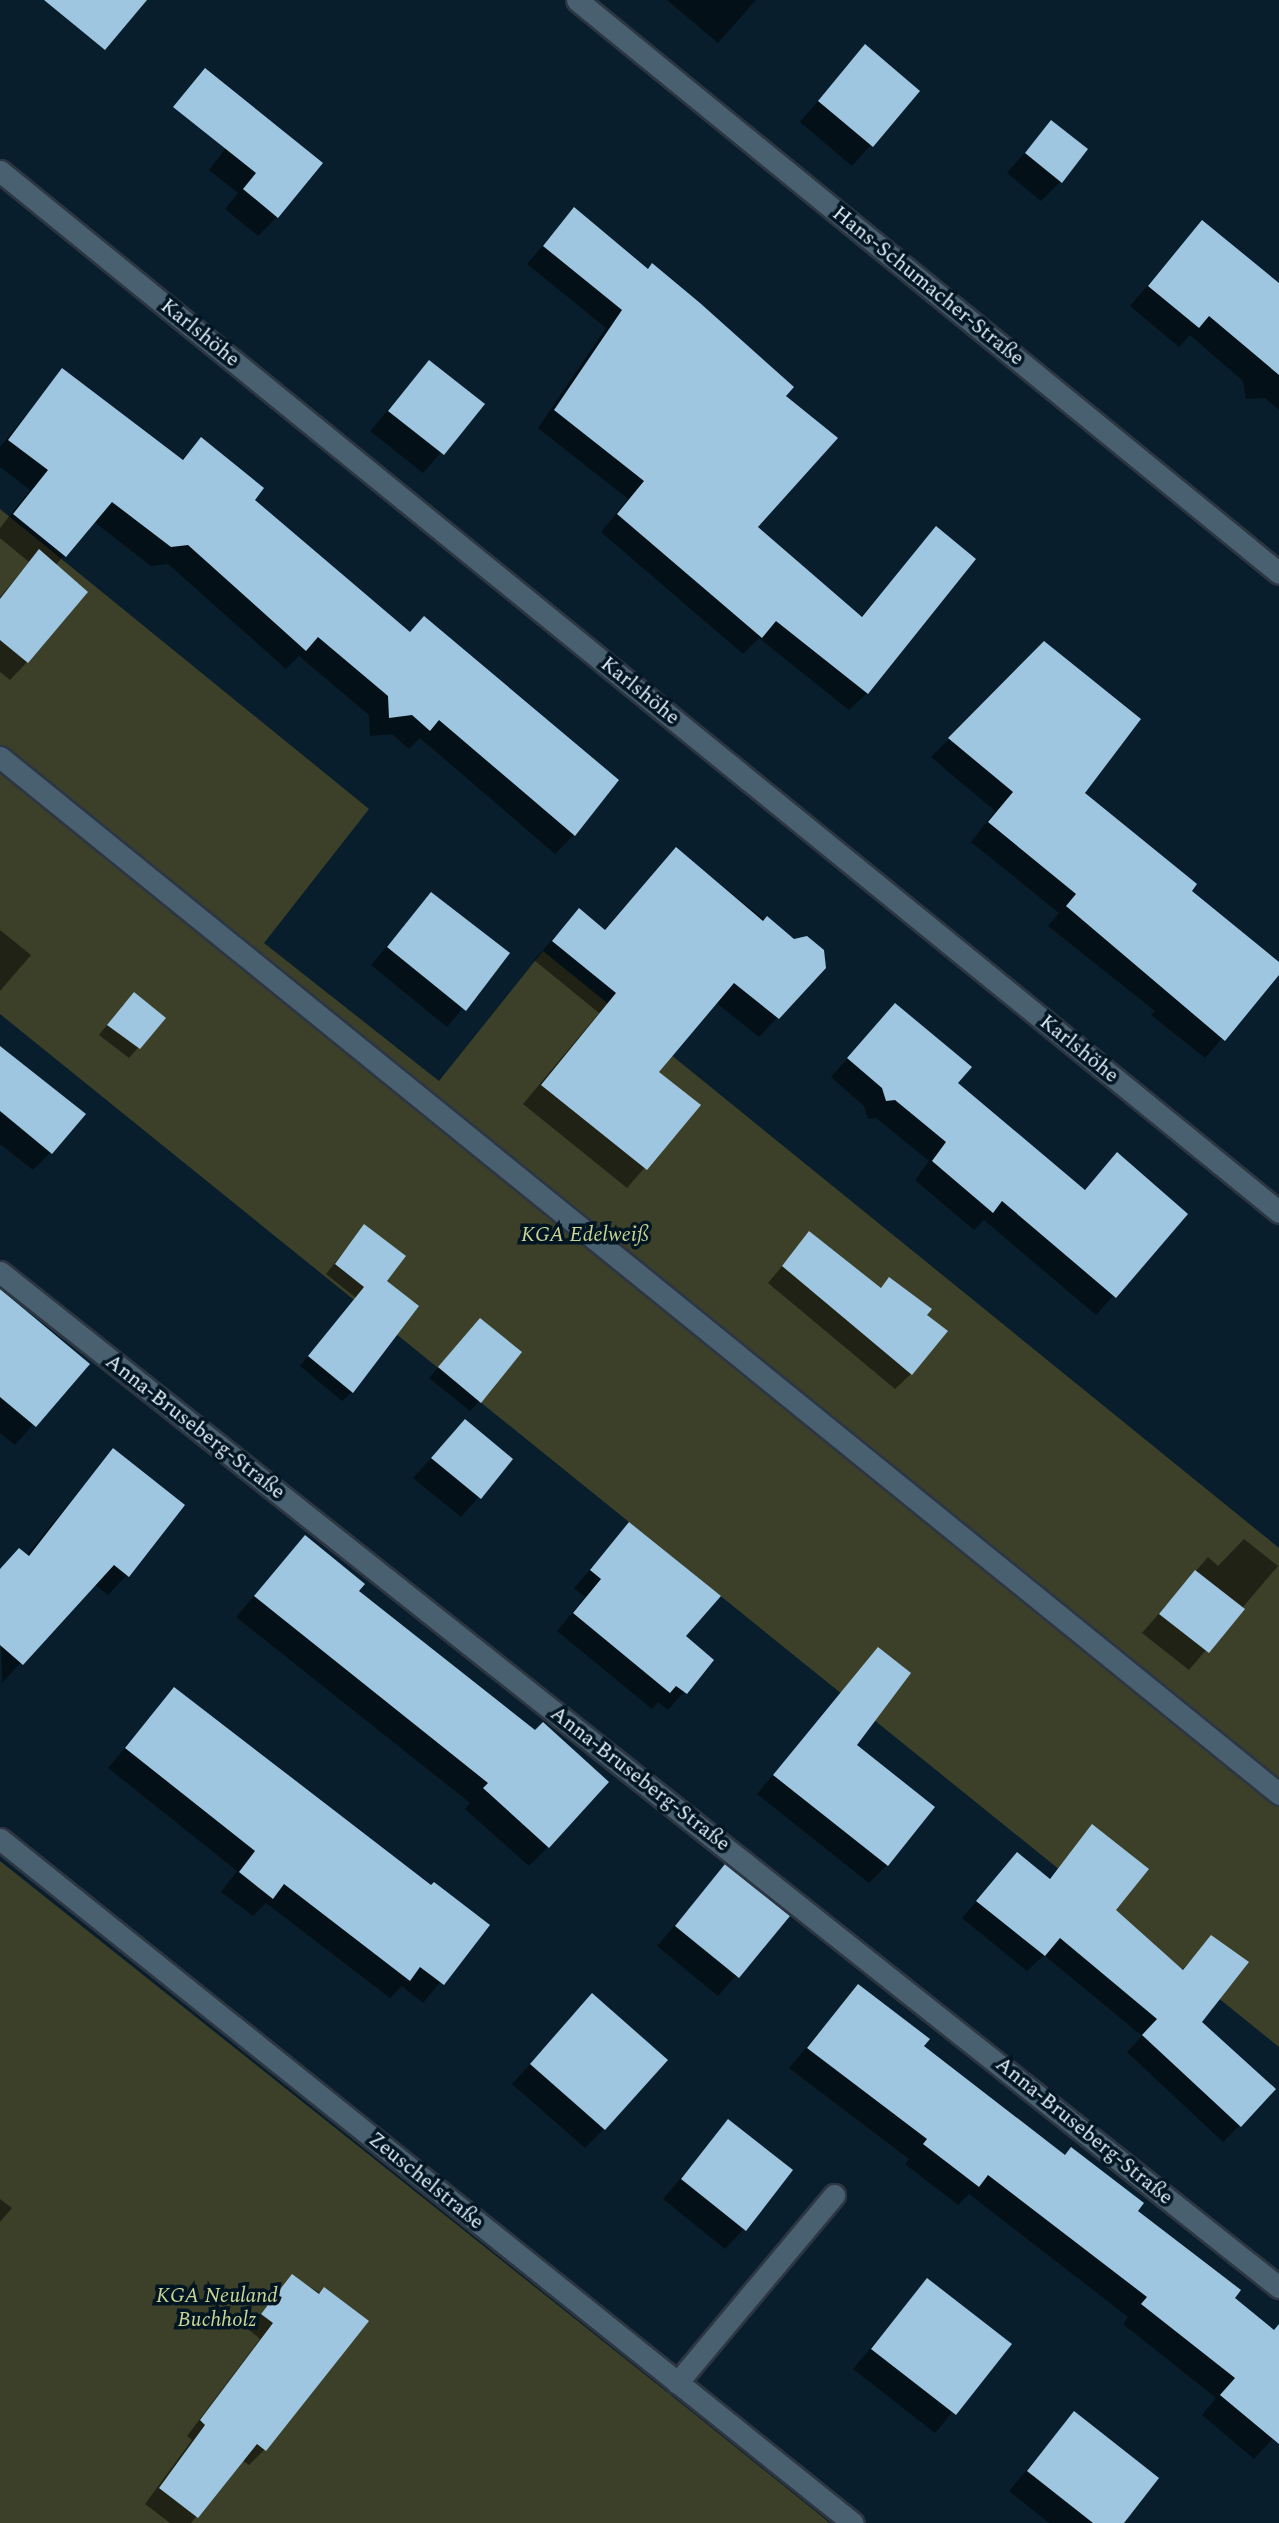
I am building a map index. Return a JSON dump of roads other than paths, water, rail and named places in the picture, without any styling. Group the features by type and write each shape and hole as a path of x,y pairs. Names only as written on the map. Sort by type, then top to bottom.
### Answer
{"street":[{"name":"Hans-Schumacher-Straße","path":"577,0 1279,573"},
{"name":"Karlshöhe","path":"0,171 1279,1212"},
{"path":"0,757 1279,1794"},
{"name":"Anna-Bruseberg-Straße","path":"0,1272 1279,2287"},
{"name":"Zeuschelstraße","path":"0,1839 853,2523"},
{"path":"677,2383 834,2195"}],"park label":[{"name":"KGA Edelweiß","path":"585,1235"},
{"name":"KGA Neuland Buchholz","path":"217,2308"}]}
